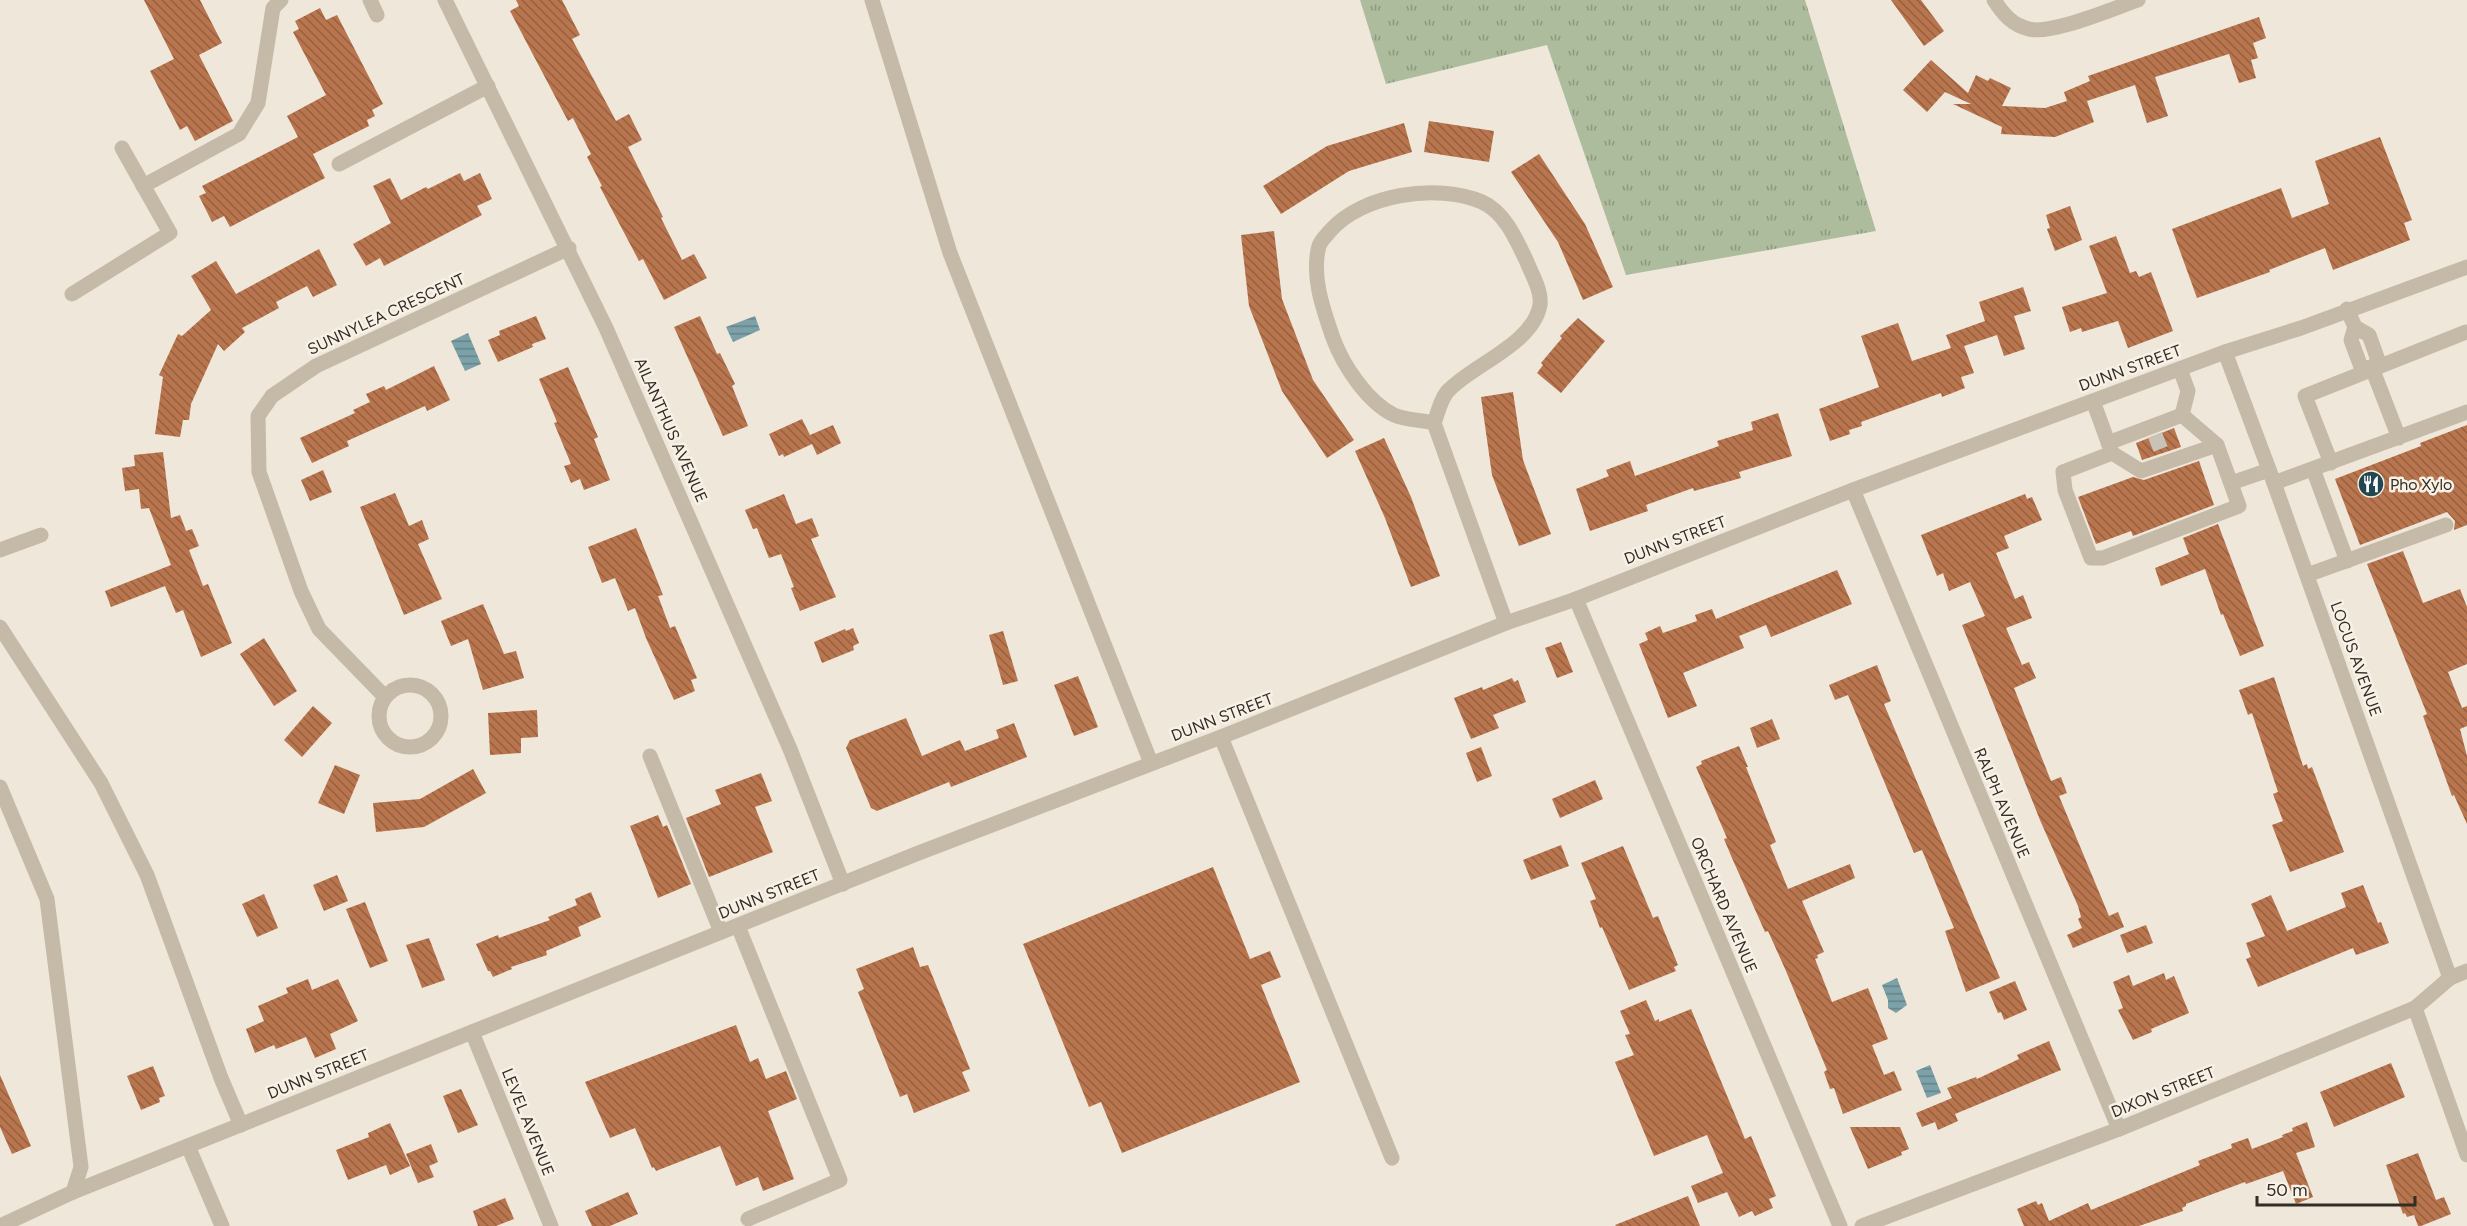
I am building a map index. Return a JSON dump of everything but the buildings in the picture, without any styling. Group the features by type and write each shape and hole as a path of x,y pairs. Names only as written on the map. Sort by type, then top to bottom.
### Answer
{"street":[{"path":"143,186 239,134 258,103 273,8 281,0"},
{"path":"370,0 377,15"},
{"name":"AILANTHUS AVENUE","path":"445,0 569,248 606,328 790,748 843,884"},
{"path":"872,0 950,253 1151,763"},
{"path":"1994,0 2006,18 2030,30 2045,29 2086,19 2138,0"},
{"path":"339,164 488,86"},
{"path":"72,294 170,233 122,148"},
{"path":"1434,423 1394,415 1364,391 1340,356 1323,311 1316,272 1319,243 1337,224 1364,207 1415,193 1452,194 1483,202 1500,216 1517,241 1537,286 1540,304 1532,324 1510,346 1447,391 1434,423 1506,623"},
{"name":"SUNNYLEA CRESCENT","path":"385,697 319,629 301,591 259,472 258,416 272,396 316,366 569,248"},
{"name":"DUNN STREET","path":"0,1226 73,1192 721,932 1506,623 1575,599 1853,490 2225,352 2301,328 2347,309 2467,267"},
{"path":"2347,309 2355,327 2369,335 2378,360 2372,369"},
{"path":"2331,463 2306,396 2466,332"},
{"name":"LOCUS AVENUE","path":"2225,352 2272,477 2450,978"},
{"path":"2180,369 2188,391 2182,415 2154,431 2110,448 2063,472 2065,490 2091,558 2103,558 2239,506 2217,444 2182,415"},
{"path":"2372,369 2398,438"},
{"path":"2093,401 2110,448 2141,471 2217,444"},
{"path":"2231,483 2313,469 2467,412"},
{"path":"2313,469 2347,561"},
{"name":"RALPH AVENUE","path":"1853,490 2119,1130"},
{"path":"2307,575 2446,525"},
{"path":"0,550 41,535"},
{"name":"ORCHARD AVENUE","path":"1575,599 1840,1226"},
{"path":"0,627 101,783 147,875 221,1078 241,1125"},
{"path":"401,685 422,686 438,700 441,710 438,731 431,740 421,745 401,746 392,741 385,734 379,715 385,697 401,685"},
{"path":"1221,737 1392,1158"},
{"path":"650,756 721,932"},
{"path":"0,787 47,899 81,1167 73,1192"},
{"path":"738,926 840,1180 748,1219"},
{"name":"DIXON STREET","path":"1862,1226 2119,1130 2415,1008 2450,978 2467,971"},
{"path":"2415,1008 2467,1155"},
{"name":"LEVEL AVENUE","path":"472,1032 551,1226"},
{"path":"188,1146 222,1226"}],"green space":[{"path":"1360,0 1805,0 1876,231 1626,275 1547,45 1386,84"}],"water":[{"path":"755,316 760,330 733,342 726,327"},
{"path":"468,333 481,364 465,371 451,341"},
{"path":"1897,978 1907,1005 1896,1013 1888,1008 1888,1000 1882,985"},
{"path":"1930,1065 1941,1093 1927,1098 1916,1071"}],"tunnel":[{"path":"2155,435 2165,460"}],"place":[{"name":"Pho Xylo","path":"2371,484"}]}
